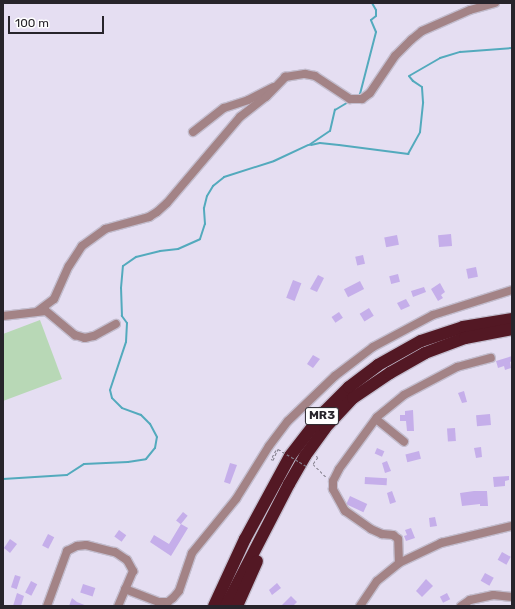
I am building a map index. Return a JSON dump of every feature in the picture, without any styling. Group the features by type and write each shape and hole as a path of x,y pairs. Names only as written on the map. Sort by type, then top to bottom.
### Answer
{"highway":[{"name":"MR3","path":"214,606 245,539 290,456 324,412 349,387 378,365 421,341 463,327 512,319"},
{"name":"MR3","path":"226,606 289,484 325,428 353,398 390,373 424,353 466,338 512,329"},
{"path":"237,606 289,484"},
{"path":"206,606 245,539"}],"street":[{"path":"38,311 54,300 69,266 82,246 104,230 150,217 157,212 167,203 240,117 266,97 277,85 290,75 304,74 323,80 350,99 362,99 370,93 395,56 422,31 470,10 495,3"},
{"path":"193,132 224,108 248,100 277,85"},
{"path":"125,589 159,602 168,602 174,598 192,553 236,499 269,446 288,421 335,376 373,346 433,315 512,290"},
{"path":"3,316 46,311 75,335 84,338 94,336 116,324"},
{"path":"399,563 398,539 393,535 382,534 371,529 345,511 334,489 334,481 339,469 376,419 404,395 457,367 490,358"},
{"path":"376,419 404,442"},
{"path":"360,606 377,581 399,563 441,543 512,526"},
{"path":"47,606 67,551 77,546 86,545 116,552 127,560 133,571 118,606"},
{"path":"461,606 470,600 493,595 512,597"}],"path":[{"path":"278,448 273,460 270,459 278,448"},
{"path":"278,448 308,467"},
{"path":"313,464 334,481"}],"green space":[{"path":"40,320 62,379 3,401 3,334"}],"building":[{"path":"451,234 452,246 439,247 438,235"},
{"path":"397,235 399,245 386,247 384,237"},
{"path":"363,255 365,264 357,266 355,257"},
{"path":"476,267 478,277 468,279 466,269"},
{"path":"398,274 400,282 391,284 389,276"},
{"path":"318,275 324,278 317,292 310,289"},
{"path":"293,280 301,283 295,301 286,298"},
{"path":"360,281 364,289 348,297 344,289"},
{"path":"440,283 445,292 441,295 443,298 438,301 431,289"},
{"path":"424,287 426,292 413,297 411,291"},
{"path":"406,299 410,306 401,310 397,303"},
{"path":"369,308 374,316 364,321 360,314"},
{"path":"339,312 343,318 335,323 332,317"},
{"path":"313,355 320,359 313,368 307,364"},
{"path":"512,356 512,361 510,362 511,368 505,370 504,366 498,368 496,361"},
{"path":"464,391 467,402 462,403 458,393"},
{"path":"413,410 414,431 407,431 406,421 400,421 400,415 405,415 405,411"},
{"path":"490,414 491,425 477,426 476,415"},
{"path":"455,428 456,441 448,442 447,429"},
{"path":"481,447 482,457 476,458 474,448"},
{"path":"377,448 384,451 382,457 375,454"},
{"path":"419,451 421,459 407,462 405,454"},
{"path":"387,461 391,471 385,473 382,463"},
{"path":"230,463 237,465 230,484 224,482"},
{"path":"509,476 509,480 505,481 505,486 494,487 493,477"},
{"path":"365,477 387,478 387,485 365,484"},
{"path":"392,491 396,502 390,504 387,493"},
{"path":"487,491 488,506 480,506 480,504 462,506 460,493"},
{"path":"350,496 367,504 363,512 346,504"},
{"path":"183,512 188,516 181,524 176,521"},
{"path":"435,517 437,526 430,527 429,518"},
{"path":"181,524 188,528 171,556 150,542 154,535 169,544"},
{"path":"411,528 415,538 406,541 404,536 407,535 405,530"},
{"path":"119,530 126,535 122,542 114,536"},
{"path":"48,534 54,537 48,549 42,546"},
{"path":"10,539 17,544 10,553 4,548"},
{"path":"502,552 511,557 506,565 498,560"},
{"path":"485,573 494,578 489,586 481,581"},
{"path":"15,575 21,577 17,589 11,587"},
{"path":"426,579 433,586 422,597 416,591"},
{"path":"31,581 37,584 31,596 25,593"},
{"path":"277,583 281,588 272,595 269,590"},
{"path":"83,584 95,588 93,597 80,593"},
{"path":"17,593 24,596 21,606 13,606"},
{"path":"447,593 450,599 443,603 440,597"},
{"path":"291,596 297,602 293,606 281,606"},
{"path":"72,598 77,602 87,606 69,606"}],"waterway":[{"path":"358,96 360,94 376,32 371,20 376,16 376,10 372,3"},
{"path":"311,145 320,143 408,154 420,132 423,102 422,87 413,81 409,76 440,58 460,52 512,48"},
{"path":"3,479 67,475 84,464 128,462 146,459 155,448 157,437 150,424 141,415 122,408 112,398 110,390 126,342 127,323 122,316 121,288 123,266 136,257 160,251 178,249 200,239 205,224 204,208 207,196 213,186 224,177 274,161 309,145 330,131 335,110 350,101"}]}
